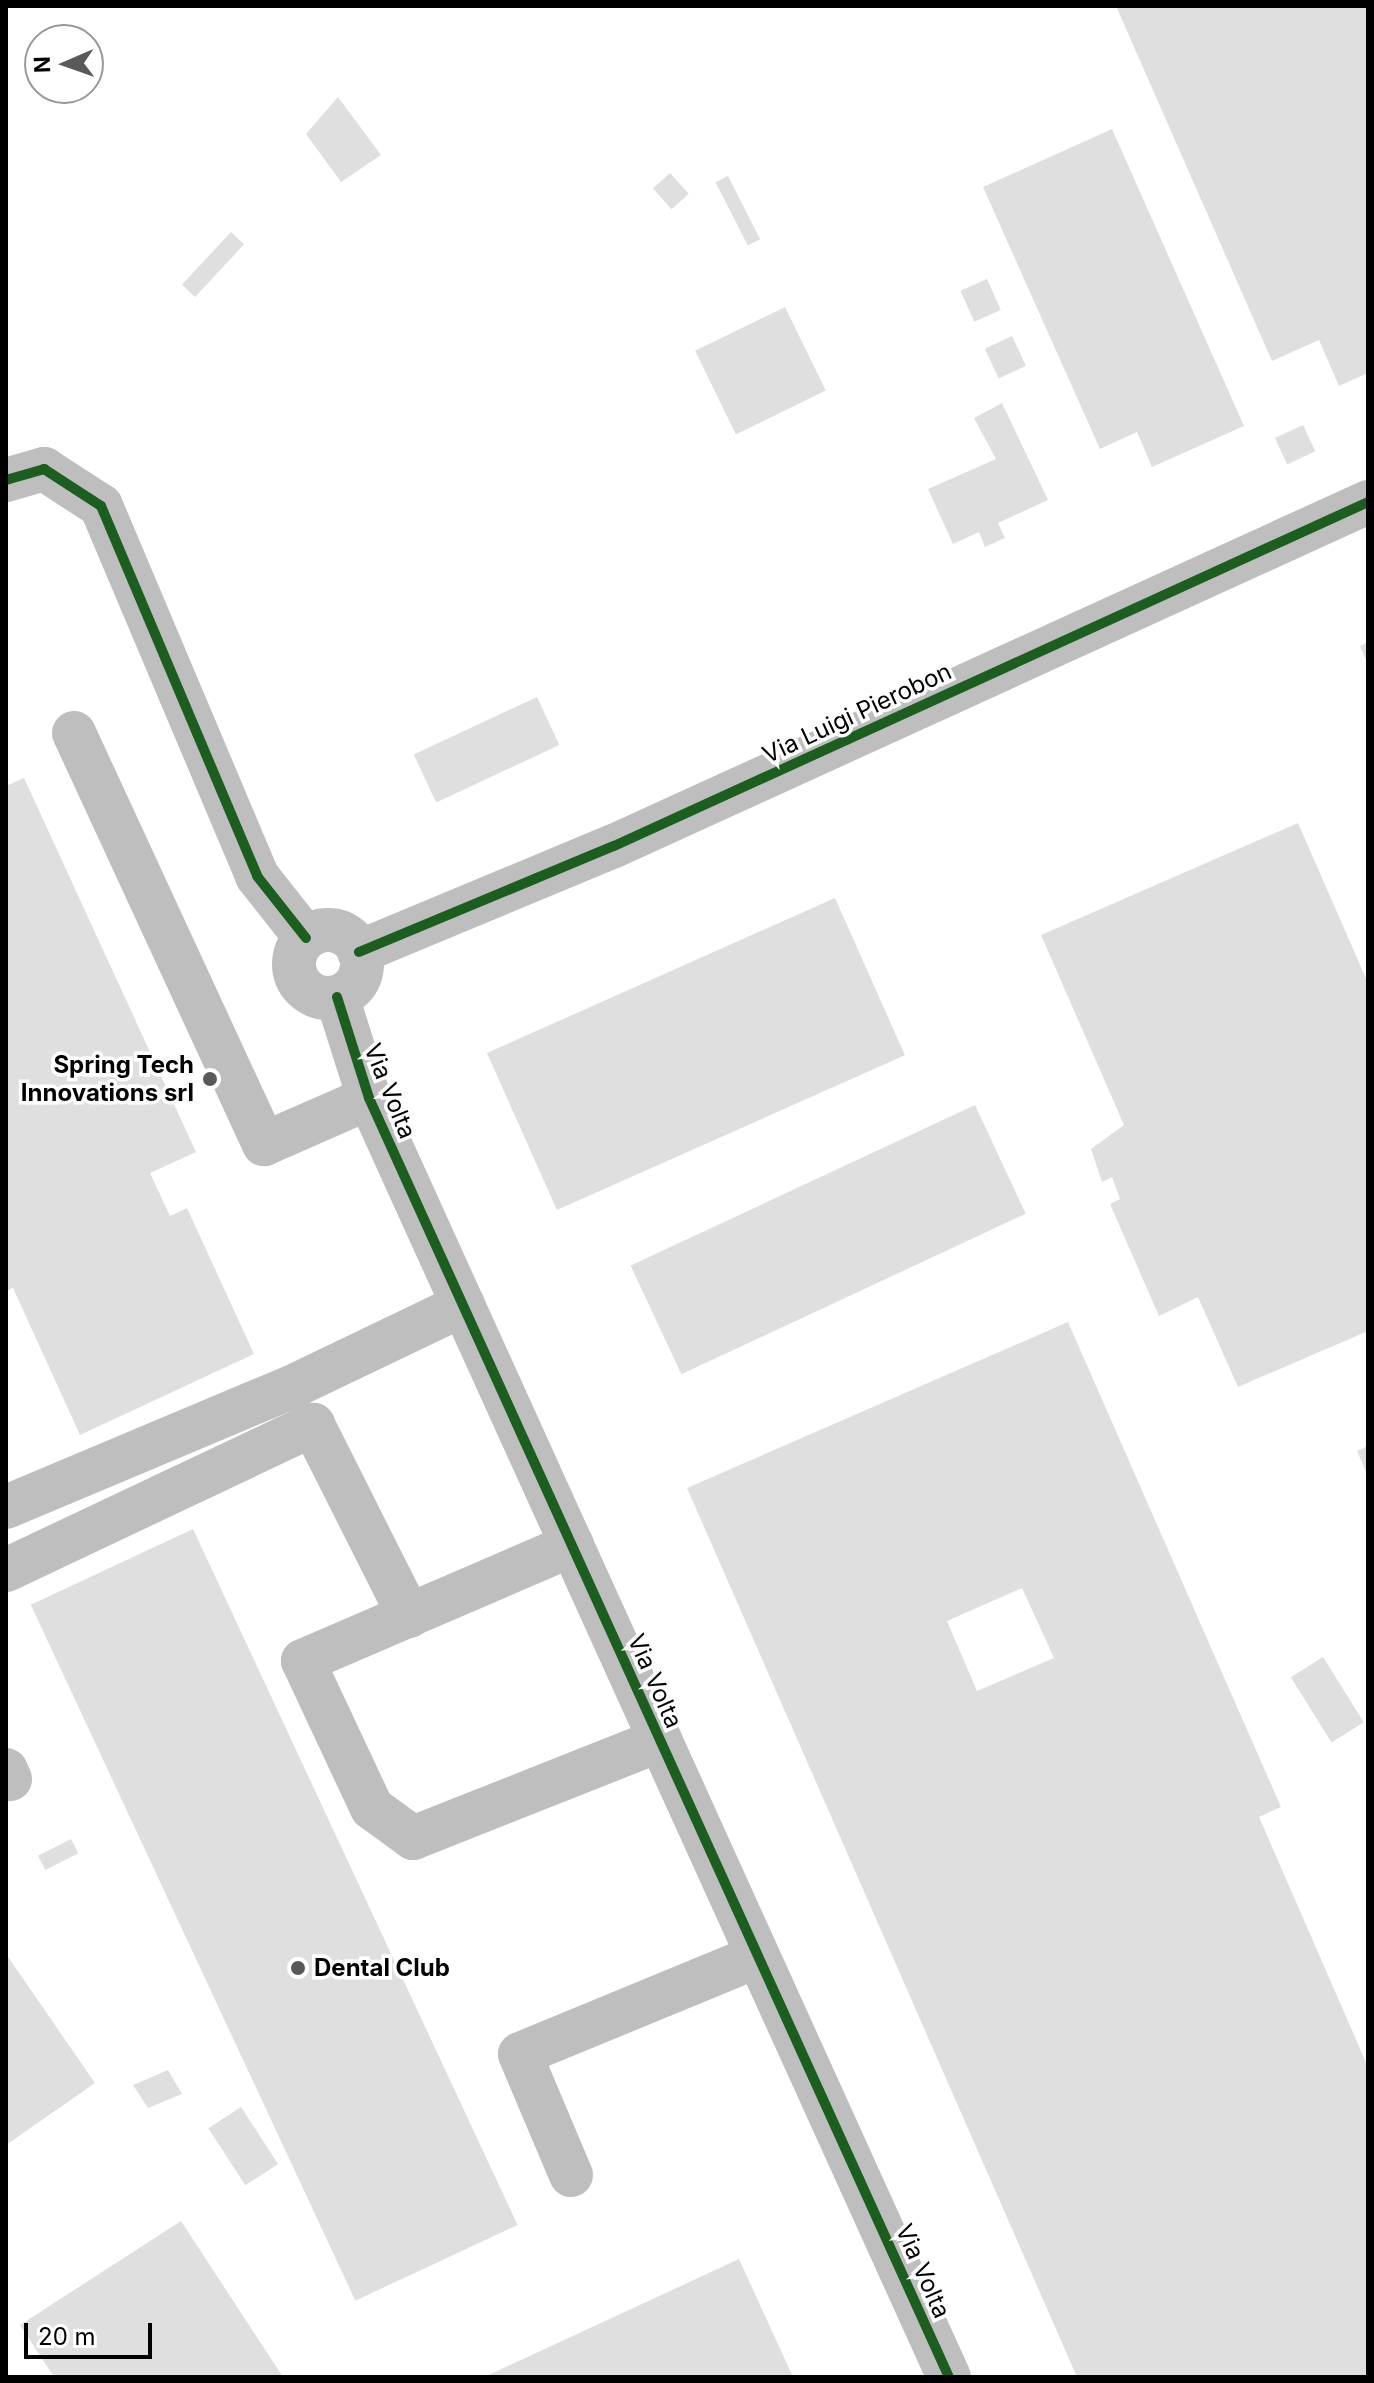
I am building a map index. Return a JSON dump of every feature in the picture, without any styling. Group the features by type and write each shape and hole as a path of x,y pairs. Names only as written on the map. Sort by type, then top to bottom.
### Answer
{"street":[{"path":"6,480 44,469 101,506 257,876 306,938"},
{"name":"Via Luigi Pierobon","path":"359,952 614,846 1368,502"},
{"path":"74,733 264,1144 369,1098"},
{"path":"336,931 359,952 358,980 337,997 323,998 301,985 294,961 306,938 336,931"},
{"name":"Via Volta","path":"337,997 369,1098 949,2377"},
{"path":"6,1507 298,1384 463,1305"},
{"path":"6,1570 313,1425 409,1616"},
{"path":"572,1545 303,1661 372,1808 413,1838 660,1740"},
{"path":"571,2175 520,2054 758,1956"}],"building":[{"path":"1116,6 1368,6 1368,373 1339,386 1319,340 1272,361"},
{"path":"338,97 381,155 341,182 306,134"},
{"path":"1112,129 1244,426 1152,467 1137,432 1100,449 983,187"},
{"path":"670,173 689,194 672,209 653,188"},
{"path":"728,176 760,239 748,246 716,182"},
{"path":"231,232 244,244 195,297 182,285"},
{"path":"987,279 1001,310 974,322 961,291"},
{"path":"785,307 826,391 736,434 695,351"},
{"path":"1012,336 1026,366 999,379 985,349"},
{"path":"1002,403 1048,500 998,523 1005,538 985,547 979,532 953,544 928,489 996,459 974,418"},
{"path":"1303,425 1315,451 1287,464 1275,438"},
{"path":"1368,642 1368,665 1360,646"},
{"path":"537,697 559,745 436,803 414,754"},
{"path":"24,778 196,1152 150,1173 170,1216 187,1208 254,1354 80,1435 13,1288 6,1291 6,786"},
{"path":"1298,823 1368,983 1368,1331 1238,1387 1198,1297 1159,1316 1110,1204 1120,1199 1112,1177 1102,1182 1091,1149 1124,1125 1041,935"},
{"path":"835,898 905,1055 557,1210 487,1053"},
{"path":"975,1105 1026,1214 681,1374 631,1266"},
{"path":"1068,1322 1281,1807 1259,1817 1368,2067 1368,2377 1077,2377 687,1488","holes":["1022,1588 1054,1658 977,1691 947,1621"]},
{"path":"1368,1446 1368,1476 1357,1451"},
{"name":"Dental Club","path":"193,1529 518,2225 355,2301 31,1605"},
{"path":"1323,1657 1364,1722 1332,1742 1291,1677"},
{"path":"71,1839 78,1853 45,1870 38,1856"},
{"path":"6,1954 95,2083 6,2145"},
{"path":"168,2070 182,2094 148,2108 133,2085"},
{"path":"241,2107 278,2164 245,2185 208,2128"},
{"path":"181,2221 283,2377 54,2377 20,2325"},
{"path":"739,2259 793,2377 484,2377 644,2303"}],"cycle path":[{"path":"6,480 44,469 101,506 257,876 306,938"},
{"path":"359,952 614,846 1368,502"},
{"path":"337,997 369,1098 949,2377"}],"place":[{"name":"Spring Tech Innovations srl","path":"210,1079"},
{"name":"Dental Club","path":"298,1968"}]}
